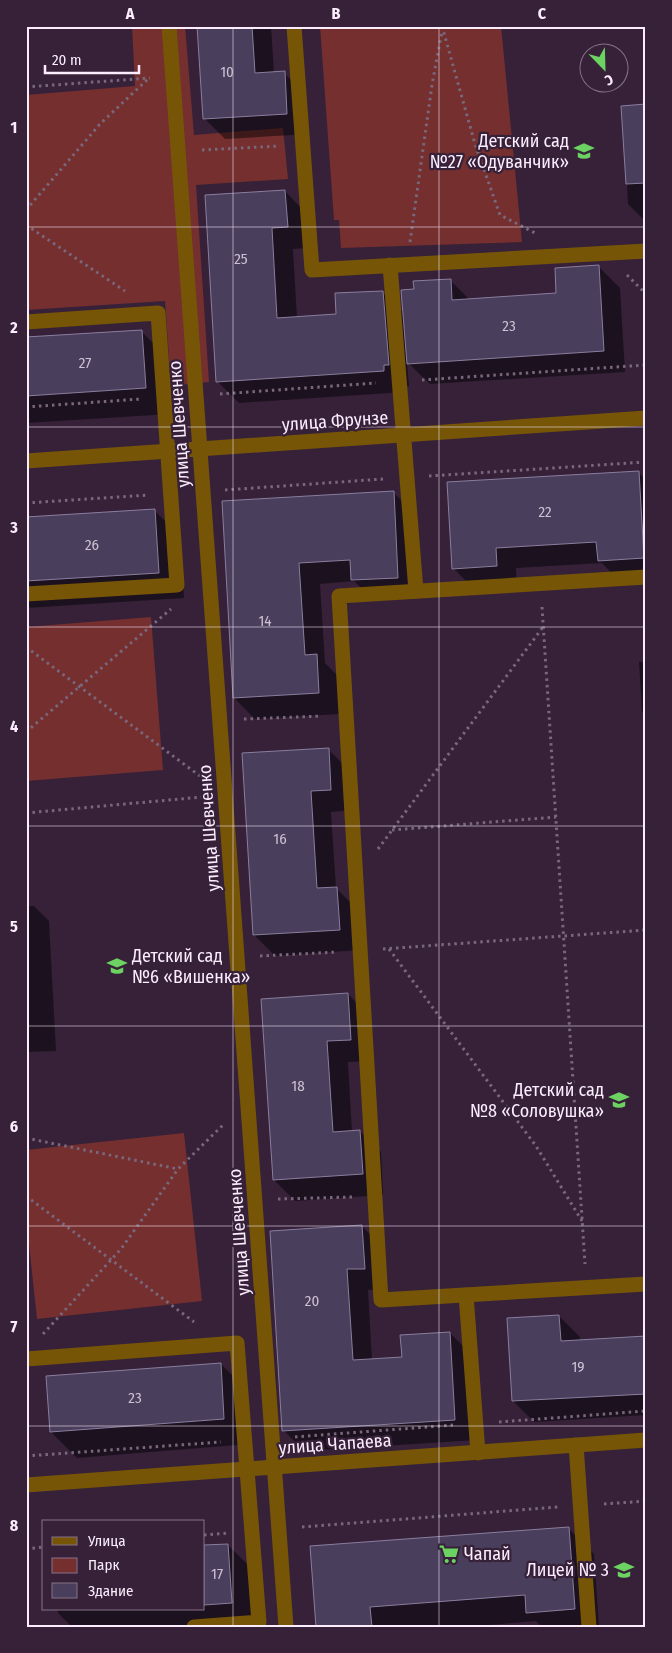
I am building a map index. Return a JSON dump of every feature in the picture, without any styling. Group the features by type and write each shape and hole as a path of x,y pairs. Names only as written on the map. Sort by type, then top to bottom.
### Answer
{"street":[{"name":"улица Шевченко","path":"169,26 286,1627"},
{"path":"294,26 312,270 646,251"},
{"path":"398,265 400,381 416,591"},
{"path":"26,322 158,313 176,585 26,594"},
{"name":"улица Фрунзе","path":"26,461 646,418"},
{"path":"646,577 338,596 381,1300 646,1284"},
{"path":"466,1295 478,1453"},
{"path":"26,1359 237,1343 259,1622 194,1627"},
{"name":"улица Чапаева","path":"26,1485 646,1440"},
{"path":"576,1445 589,1627"}],"path":[{"path":"442,28 475,144 500,215 576,255"},
{"path":"398,265 442,28"},
{"path":"26,210 100,124 150,78 171,53"},
{"path":"26,87 150,78"},
{"path":"178,151 303,145"},
{"path":"26,225 126,291"},
{"path":"196,395 646,365"},
{"path":"26,407 164,398"},
{"path":"203,491 646,462"},
{"path":"26,503 171,493"},
{"path":"540,584 586,1288"},
{"path":"26,732 174,607"},
{"path":"356,878 543,626"},
{"path":"26,647 225,795"},
{"path":"220,720 346,715"},
{"path":"26,813 225,795"},
{"path":"392,830 556,817"},
{"path":"237,957 646,930"},
{"path":"389,948 536,1146 582,1222"},
{"path":"39,1338 111,1260 178,1169 248,1102"},
{"path":"26,1138 178,1169"},
{"path":"26,1196 222,1344"},
{"path":"255,1200 374,1197"},
{"path":"273,1438 646,1411"},
{"path":"26,1456 245,1441"},
{"path":"279,1529 646,1501"},
{"path":"205,1535 252,1531"},
{"path":"26,1548 42,1547"}],"green space":[{"path":"132,26 185,26 194,135 283,128 288,179 196,185 209,382 171,386 165,301 26,310 26,95 135,86"},
{"path":"320,26 501,26 522,242 341,248 339,220 334,220"},
{"path":"151,617 163,770 26,781 26,627"},
{"path":"184,1133 202,1301 37,1319 26,1216 26,1150"}],"building":[{"path":"197,26 252,26 255,73 285,71 287,114 203,119"},
{"path":"646,104 646,183 626,184 621,106"},
{"path":"285,190 288,227 272,228 277,318 336,314 335,293 383,291 389,365 384,365 384,371 216,382 205,195"},
{"path":"599,265 604,351 407,364 401,290 414,289 413,281 451,279 452,300 556,293 555,268"},
{"path":"142,330 146,388 26,396 26,337"},
{"path":"639,471 644,558 598,561 596,542 496,548 497,566 452,569 447,482"},
{"path":"394,491 398,578 351,580 350,560 299,563 305,655 317,654 319,693 233,698 222,501"},
{"path":"155,509 159,573 26,581 26,517"},
{"path":"329,748 331,790 311,791 317,888 337,887 340,930 253,935 242,753"},
{"path":"348,993 351,1040 327,1041 333,1132 360,1130 363,1174 273,1180 261,999"},
{"path":"362,1225 365,1269 347,1269 353,1360 402,1357 400,1335 450,1332 455,1420 282,1431 270,1231"},
{"path":"559,1315 561,1341 646,1336 646,1394 512,1401 507,1318"},
{"path":"221,1363 224,1419 50,1432 46,1376"},
{"path":"569,1527 575,1609 526,1613 525,1595 370,1607 372,1627 316,1627 310,1546"},
{"path":"228,1544 232,1603 205,1605 205,1545"}],"place":[{"name":"Детский сад №27 «Одуванчик»","path":"584,151"},
{"name":"Детский сад №6 «Вишенка»","path":"117,966"},
{"name":"Детский сад №8 «Соловушка»","path":"619,1100"},
{"name":"Чапай","path":"449,1554"},
{"name":"Лицей № 3","path":"624,1570"}]}
